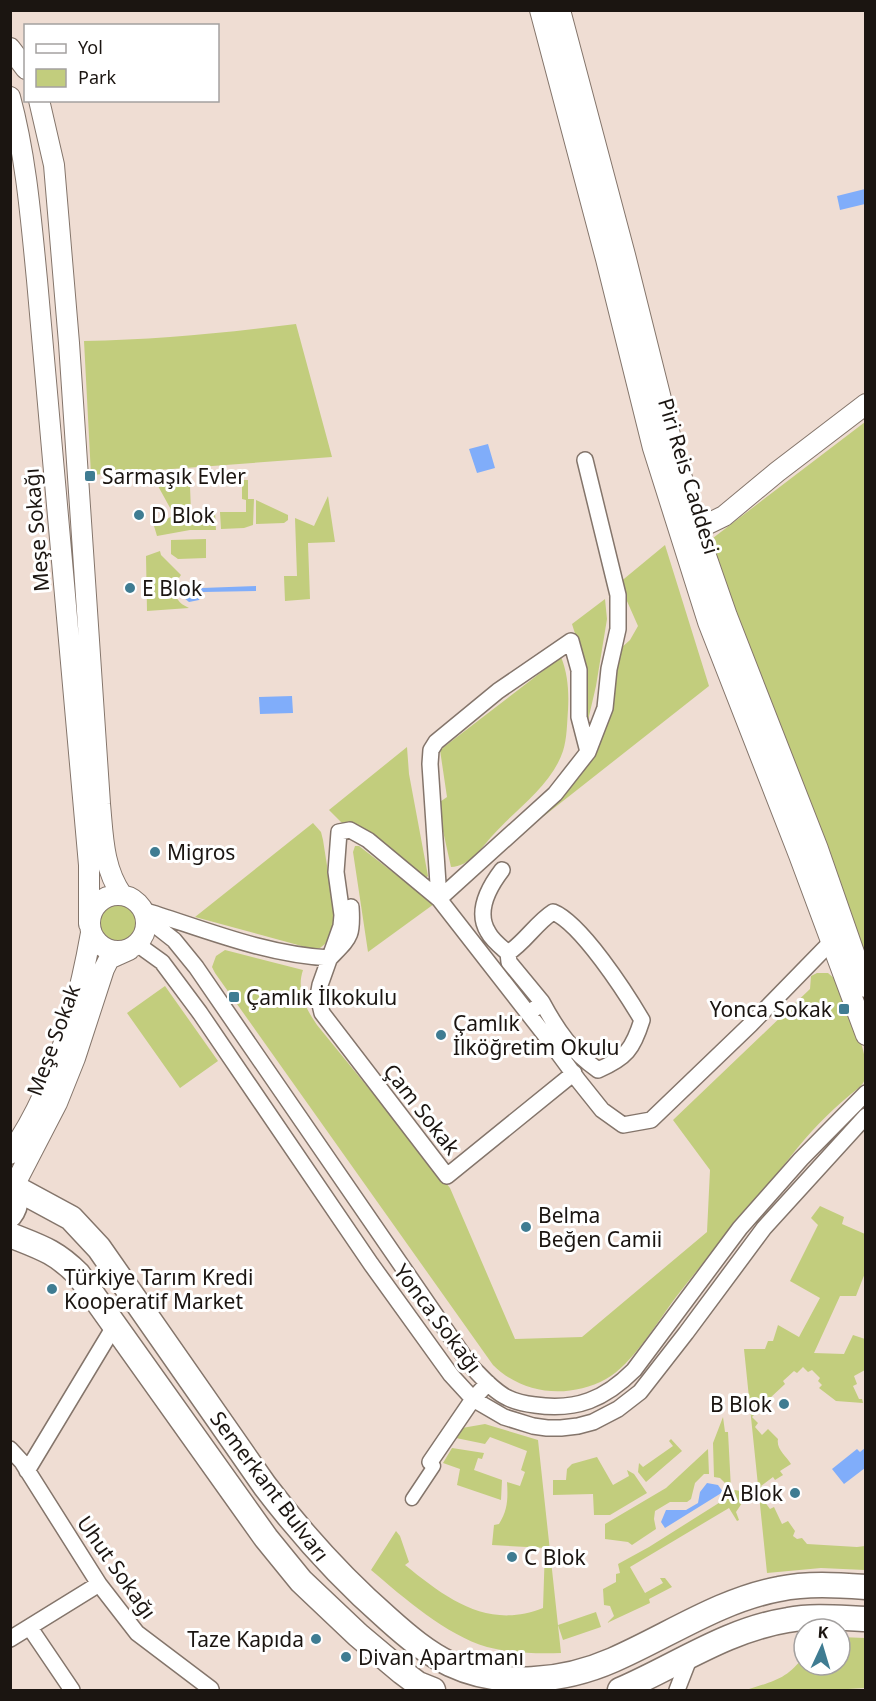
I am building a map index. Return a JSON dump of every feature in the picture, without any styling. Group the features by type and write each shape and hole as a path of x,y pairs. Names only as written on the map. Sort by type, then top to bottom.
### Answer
{"main road":[{"path":"10,1215 14,1211 17,1197 12,1186"},
{"name":"Semerkant Bulvarı","path":"12,1186 71,1218 99,1248 265,1486 325,1560 352,1588 410,1638 450,1665 508,1679 543,1679 574,1675 615,1659 714,1611 762,1593 794,1586 866,1587"},
{"name":"Semerkant Bulvarı","path":"10,1235 48,1250 65,1261 78,1274 266,1538 301,1581 358,1635 402,1672 418,1684 433,1690"},
{"path":"620,1690 743,1631 790,1619 815,1617 866,1619"}],"street":[{"name":"Piri Reis Caddesi","path":"540,10 654,448 727,616 818,849 838,939 866,1035"},
{"name":"Piri Reis Caddesi","path":"560,10 625,255 661,402 689,533"},
{"path":"10,48 24,66"},
{"name":"Meşe Sokağı","path":"10,97 16,118 38,280 89,865 90,928 76,1000 54,1070 24,1132 10,1154"},
{"path":"39,102 54,165 71,366 100,804 105,849 112,881 122,895"},
{"path":"689,533 724,516 866,404"},
{"path":"439,899 555,794 588,752 605,708 609,669 618,629 618,595 585,460"},
{"path":"439,899 430,764 430,750 436,742 498,692 571,641 579,670 579,717 588,752"},
{"path":"145,914 297,956 330,958 341,926 342,915 336,872 339,832 350,830 360,835 439,899 602,1110 623,1125 651,1120 838,939"},
{"path":"502,870 489,887 484,903 483,920 487,932 508,953 509,962 542,1002 566,1041 584,1060 598,1070 617,1062 635,1042 642,1020 597,956 562,916 553,912 508,953"},
{"path":"112,895 122,895 138,903 145,914 146,928 143,937 133,947 120,952 102,947 90,928 91,914 95,905 112,895"},
{"name":"Yonca Sokağı","path":"145,914 174,940 196,967 454,1344 470,1365 508,1398 546,1407 582,1404 619,1385 634,1370 740,1228 801,1159 866,1093"},
{"name":"Piri Reis Caddesi","path":"838,939 866,987"},
{"name":"Yonca Sokağı","path":"133,947 162,962 371,1264 451,1375 473,1399 504,1417 547,1428 578,1426 593,1422 640,1392 764,1228 866,1116"},
{"name":"Meşe Sokak","path":"12,1186 57,1103 109,959 133,947"},
{"name":"Çam Sokak","path":"330,958 318,996 322,1013 447,1176 574,1073"},
{"path":"529,1014 542,1002"},
{"path":"27,1471 115,1325"},
{"path":"412,1499 473,1399 488,1383"},
{"name":"Uhut Sokağı","path":"10,1449 27,1471 99,1584 137,1633 212,1690"},
{"path":"10,1639 99,1584"},
{"path":"30,1628 72,1690"},
{"path":"677,1690 691,1654"}],"green space":[{"path":"296,324 332,457 91,475 84,341 190,336"},
{"path":"865,422 865,953 778,719 716,562 713,538"},
{"path":"242,480 248,480 248,499 254,499 253,525 244,528 221,529 220,512 246,512 246,500 242,499"},
{"path":"158,486 190,486 191,512 215,512 216,530 190,530 157,536 154,526 174,515"},
{"path":"328,496 335,542 308,543 310,599 285,601 284,576 297,576 295,518 314,526"},
{"path":"256,500 288,515 288,520 284,523 256,524"},
{"path":"206,539 206,558 178,559 171,554 171,540"},
{"path":"665,545 709,686 544,816 534,817 585,766 600,743 620,649 630,640 638,626 619,583"},
{"path":"160,551 161,555 181,575 174,585 175,593 178,600 189,608 147,611 146,556"},
{"path":"605,599 607,619 586,729 587,682 572,624"},
{"path":"561,657 567,676 568,703 567,731 558,763 542,786 475,855 464,864 451,867 437,804 447,797 440,750"},
{"path":"407,747 409,774 428,876 425,879 348,823 342,823 329,810"},
{"path":"313,823 321,832 323,840 336,923 325,944 320,948 309,948 195,917"},
{"path":"355,846 359,846 434,904 368,952 353,852"},
{"path":"118,903 131,909 137,922 131,935 118,941 105,935 99,922 105,909"},
{"path":"225,950 303,970 301,992 317,1025 450,1188 515,1339 582,1337 707,1232 710,1170 673,1120 810,989 811,976 817,973 828,973 835,979 861,1042 866,1067 865,1078 860,1087 812,1131 690,1279 625,1364 606,1379 577,1389 547,1391 532,1388 518,1383 493,1365 215,973 212,967 216,956"},
{"path":"165,986 218,1061 180,1088 127,1013"},
{"path":"820,1206 844,1217 842,1224 865,1234 865,1273 856,1296 840,1296 814,1353 844,1354 853,1335 865,1339 865,1370 854,1376 857,1384 853,1386 863,1403 836,1401 819,1388 822,1385 818,1381 820,1378 812,1370 808,1372 803,1367 797,1373 794,1371 783,1381 785,1384 756,1408 758,1411 752,1417 758,1423 755,1427 762,1435 768,1429 778,1439 780,1449 791,1464 780,1471 783,1475 775,1480 773,1477 761,1486 769,1498 764,1501 770,1509 774,1507 782,1524 788,1521 795,1531 793,1536 797,1539 802,1538 807,1544 865,1546 865,1570 821,1568 767,1573 744,1349 765,1349 768,1341 773,1341 778,1325 799,1337 820,1298 790,1281 818,1225 811,1218"},
{"path":"723,1417 725,1432 728,1432 731,1489 720,1478 714,1477 713,1443"},
{"path":"485,1424 538,1440 561,1653 505,1651 472,1641 441,1625 371,1570 396,1531 409,1562 405,1565 453,1599 486,1613 504,1615 523,1614 543,1608 545,1548 492,1545 494,1525 499,1524 506,1509 507,1482 520,1486 525,1472 521,1470 527,1451 490,1437 485,1444 456,1438 462,1428"},
{"path":"671,1439 682,1451 646,1482 638,1472 639,1463 643,1467 673,1446 669,1441"},
{"path":"452,1448 484,1453 482,1459 478,1458 474,1470 502,1480 501,1500 457,1485 460,1469 443,1463"},
{"path":"708,1449 709,1474 704,1474 695,1483 691,1499 687,1502 670,1502 655,1511 656,1529 632,1545 628,1542 605,1539 605,1524 666,1488"},
{"path":"597,1457 613,1485 629,1476 627,1470 634,1474 647,1493 610,1515 594,1515 593,1494 553,1495 553,1480 566,1480 567,1469 572,1464"},
{"path":"735,1490 745,1492 746,1497 736,1512 739,1520 737,1521 729,1508 630,1567 645,1593 663,1583 660,1578 665,1578 672,1587 649,1599 650,1603 607,1623 614,1616 610,1606 604,1605 603,1589 616,1582 616,1574 620,1573 618,1564 722,1501"},
{"path":"596,1612 601,1627 563,1640 558,1625"},
{"path":"852,1637 865,1638 865,1688 749,1689 786,1674 792,1669 792,1677 852,1677"}],"water":[{"path":"865,189 865,204 840,210 837,196"},
{"path":"488,444 495,468 477,473 469,449"},
{"path":"190,583 195,583 202,588 256,586 256,591 203,592 199,600 189,602 184,598 183,593 185,587"},
{"path":"292,696 293,713 260,714 259,697"},
{"path":"865,1448 865,1468 844,1484 832,1469 857,1449 860,1452"},
{"path":"707,1483 718,1485 723,1492 665,1528 661,1522 666,1510 686,1510 698,1503 700,1492"}],"place":[{"name":"Sarmaşık Evler","path":"90,476"},
{"name":"D Blok","path":"139,515"},
{"name":"E Blok","path":"130,588"},
{"name":"Migros","path":"155,852"},
{"name":"Çamlık İlkokulu","path":"234,997"},
{"name":"Yonca Sokak","path":"844,1009"},
{"name":"Çamlık İlköğretim Okulu","path":"441,1035"},
{"name":"Belma Beğen Camii","path":"526,1227"},
{"name":"Türkiye Tarım Kredi Kooperatif Market","path":"52,1289"},
{"name":"B Blok","path":"784,1404"},
{"name":"A Blok","path":"795,1493"},
{"name":"C Blok","path":"512,1557"},
{"name":"Taze Kapıda","path":"316,1639"},
{"name":"Divan Apartmanı","path":"346,1657"}]}
